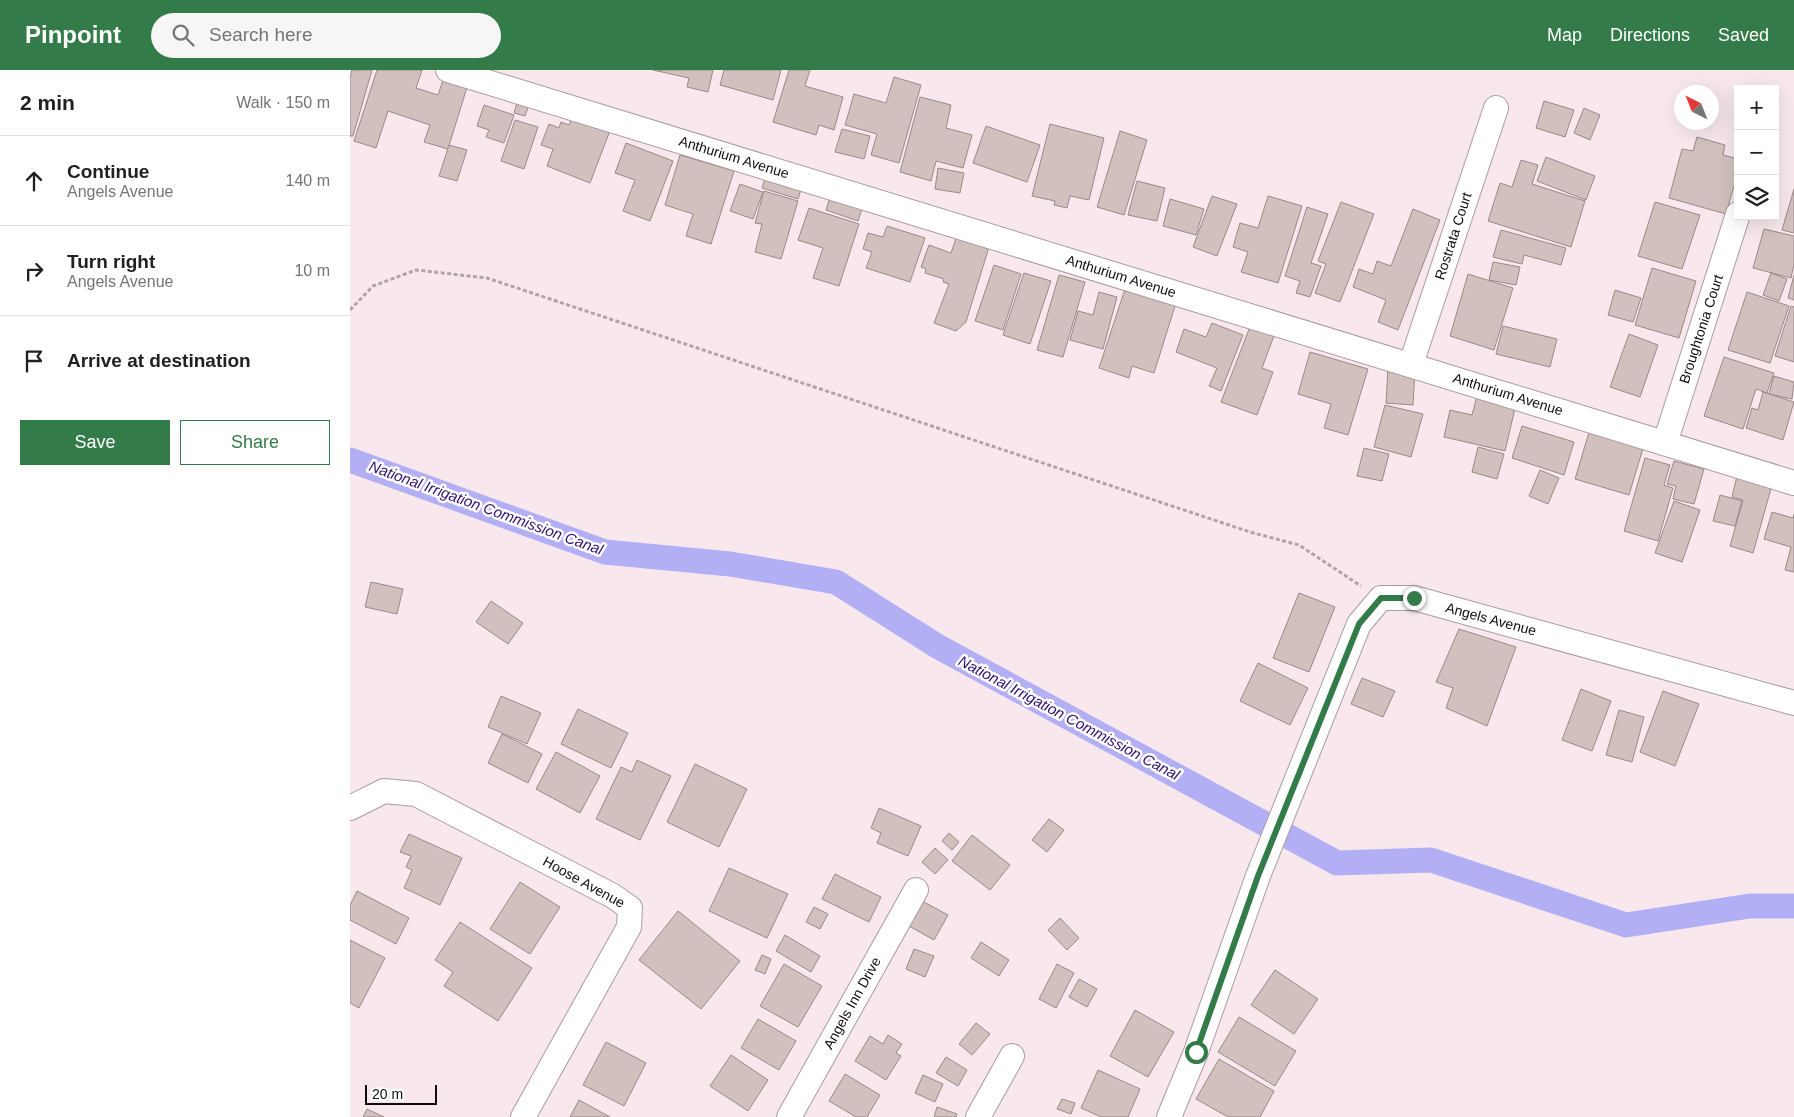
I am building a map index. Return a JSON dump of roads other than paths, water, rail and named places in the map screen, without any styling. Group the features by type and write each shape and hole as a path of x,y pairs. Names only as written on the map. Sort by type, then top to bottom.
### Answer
{"street":[{"name":"Anthurium Avenue","path":"448,70 1794,483"},
{"name":"Rostrata Court","path":"1411,364 1496,108"},
{"name":"Broughtonia Court","path":"1664,443 1736,220"},
{"name":"Angels Avenue","path":"1169,1117 1196,1052 1258,876 1359,624 1381,598 1414,598 1794,703"},
{"name":"Hoose Avenue","path":"350,808 384,791 416,794 613,896 630,908 629,927 523,1117"},
{"name":"Angels Inn Drive","path":"789,1117 916,890"},
{"path":"978,1117 1012,1056"}],"waterway":[{"name":"National Irrigation Commission Canal","path":"350,460 605,552 730,564 836,582 937,646 1337,863 1431,860 1626,925 1750,906 1794,906"}]}
